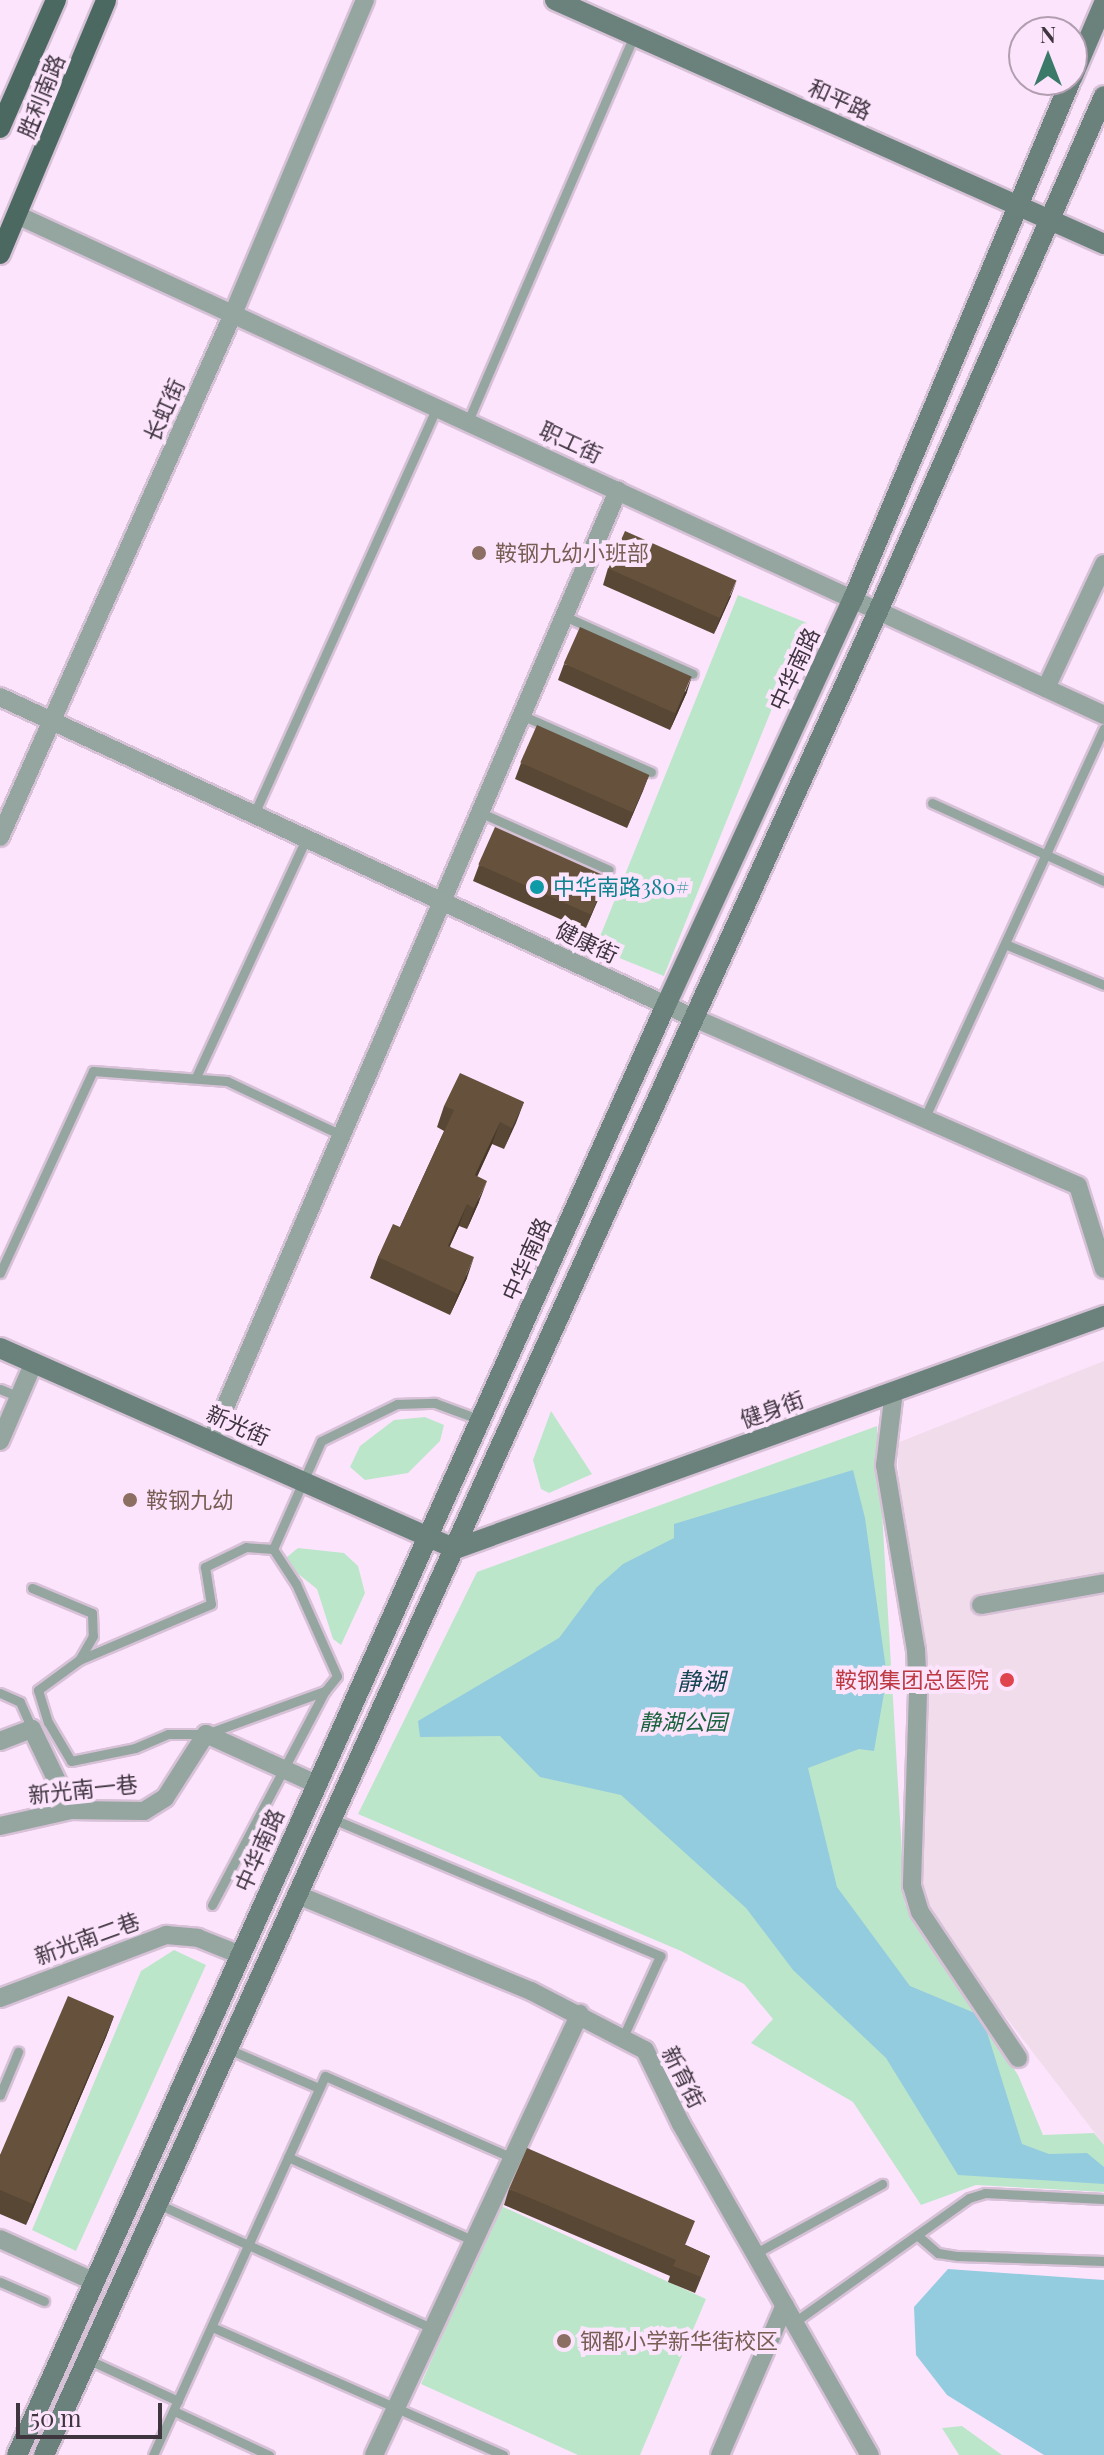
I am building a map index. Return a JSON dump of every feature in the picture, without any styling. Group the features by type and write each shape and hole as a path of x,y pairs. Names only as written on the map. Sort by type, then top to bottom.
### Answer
{"main road":[{"name":"胜利南路","path":"0,128 56,0"},
{"name":"胜利南路","path":"0,254 106,0"},
{"name":"和平路","path":"555,0 1104,244"},
{"name":"中华南路","path":"1088,41 1104,3"},
{"name":"中华南路","path":"17,2455 238,1954 431,1537 666,1005 853,599 1065,96"},
{"path":"44,2455 879,609 1104,96"},
{"name":"健身街","path":"455,1549 1104,1317"},
{"name":"新光街","path":"0,1348 455,1549"}],"street":[{"name":"长虹街","path":"0,837 233,314 365,0"},
{"name":"职工街","path":"17,215 1104,715"},
{"path":"211,1440 618,491"},
{"path":"1046,688 1104,564"},
{"name":"健康街","path":"0,697 692,1017 1078,1186 1104,1269"},
{"path":"0,1441 34,1362"},
{"path":"894,1391 885,1465 918,1692 912,1886 920,1912 1018,2058"},
{"path":"981,1605 1104,1583"},
{"path":"0,1741 32,1729 71,1810"},
{"path":"206,1734 316,1784"},
{"name":"新光南一巷","path":"0,1826 71,1810 144,1811 165,1798 206,1734"},
{"name":"新育街","path":"298,1895 580,2014 645,2050 681,2124 870,2455"},
{"name":"新光南二巷","path":"0,1998 166,1935 198,1938 238,1954"},
{"path":"374,2455 580,2014"},
{"path":"0,2239 93,2281"},
{"path":"720,2455 785,2305"}],"lane":[{"path":"468,421 635,35"},
{"path":"254,814 437,407"},
{"path":"564,616 693,674"},
{"path":"521,715 651,772"},
{"path":"925,1117 1104,728"},
{"path":"932,803 1104,881"},
{"path":"479,812 609,870"},
{"path":"196,1077 307,837"},
{"path":"1005,944 1104,985"},
{"path":"0,1273 93,1071 227,1081 341,1135"},
{"path":"0,1389 19,1397"},
{"path":"273,1549 300,1479 321,1441 397,1404 435,1403 481,1420"},
{"path":"273,1549 246,1547 205,1567 211,1604 79,1660 38,1690 48,1722 71,1761 135,1748 168,1734 206,1734 325,1691"},
{"path":"212,1905 285,1772 325,1691 337,1676 296,1584 273,1549"},
{"path":"32,1588 92,1613 93,1636 79,1660"},
{"path":"0,1693 20,1702 32,1729"},
{"path":"333,1819 660,1956 623,2037"},
{"path":"228,2049 319,2088"},
{"path":"0,2095 18,2052"},
{"path":"153,2455 325,2076 513,2158"},
{"path":"288,2157 474,2241"},
{"path":"756,2253 882,2184"},
{"path":"796,2321 969,2198 985,2193 1104,2199"},
{"path":"158,2204 433,2329"},
{"path":"917,2235 938,2253 958,2256 1104,2261"},
{"path":"0,2282 44,2301"},
{"path":"212,2327 503,2455"},
{"path":"87,2359 269,2455"}],"shaded area":[{"name":"鞍钢集团总医院","path":"1104,1361 1104,2145 919,1904 897,1443"}],"green space":[{"path":"738,595 807,623 664,976 595,948"},
{"path":"551,1411 592,1474 549,1493 541,1489 533,1460"},
{"path":"425,1417 444,1425 440,1441 408,1473 365,1480 350,1467 360,1446 394,1420"},
{"name":"静湖公园","path":"877,1426 905,1904 1018,2075 1043,2135 1094,2133 1104,2145 1104,2192 976,2185 921,2205 853,2102 751,2043 773,2019 744,1984 681,1951 358,1814 477,1572"},
{"path":"298,1548 344,1553 358,1566 365,1593 341,1645 333,1639 317,1589 287,1565 287,1557"},
{"path":"174,1950 206,1965 76,2251 32,2230 141,1971"},
{"name":"钢都小学新华街校区","path":"499,2205 706,2299 640,2455 578,2455 421,2384"},
{"path":"962,2426 1002,2455 959,2455 942,2428"}],"water":[{"name":"静湖","path":"853,1470 865,1518 887,1676 874,1751 859,1749 808,1768 837,1887 910,1986 982,2016 1022,2144 1049,2154 1087,2153 1104,2167 1104,2184 958,2175 886,2058 793,1970 746,1908 621,1795 540,1777 500,1736 420,1737 418,1721 559,1638 597,1587 623,1564 674,1538 674,1524"},
{"path":"948,2269 1104,2280 1104,2455 1044,2455 947,2395 916,2355 914,2307"}],"building":[{"path":"625,531 736,581 720,618 608,568"},
{"path":"580,627 691,677 675,713 564,664"},
{"path":"537,725 649,775 633,812 520,762"},
{"path":"495,827 607,877 591,914 478,864"},
{"path":"460,1073 524,1102 512,1128 500,1122 475,1175 487,1181 474,1208 467,1204 448,1246 474,1257 458,1294 378,1257 393,1224 400,1227 454,1110 444,1106"},
{"path":"68,1996 114,2016 33,2204 0,2190 0,2155"},
{"path":"527,2148 695,2221 685,2245 710,2256 701,2277 673,2266 676,2260 509,2189"}],"place":[{"name":"鞍钢九幼小班部","path":"479,553"},
{"name":"中华南路380#","path":"537,887"},
{"name":"鞍钢九幼","path":"130,1500"},
{"name":"鞍钢集团总医院","path":"1007,1680"},
{"name":"钢都小学新华街校区","path":"564,2341"}]}
